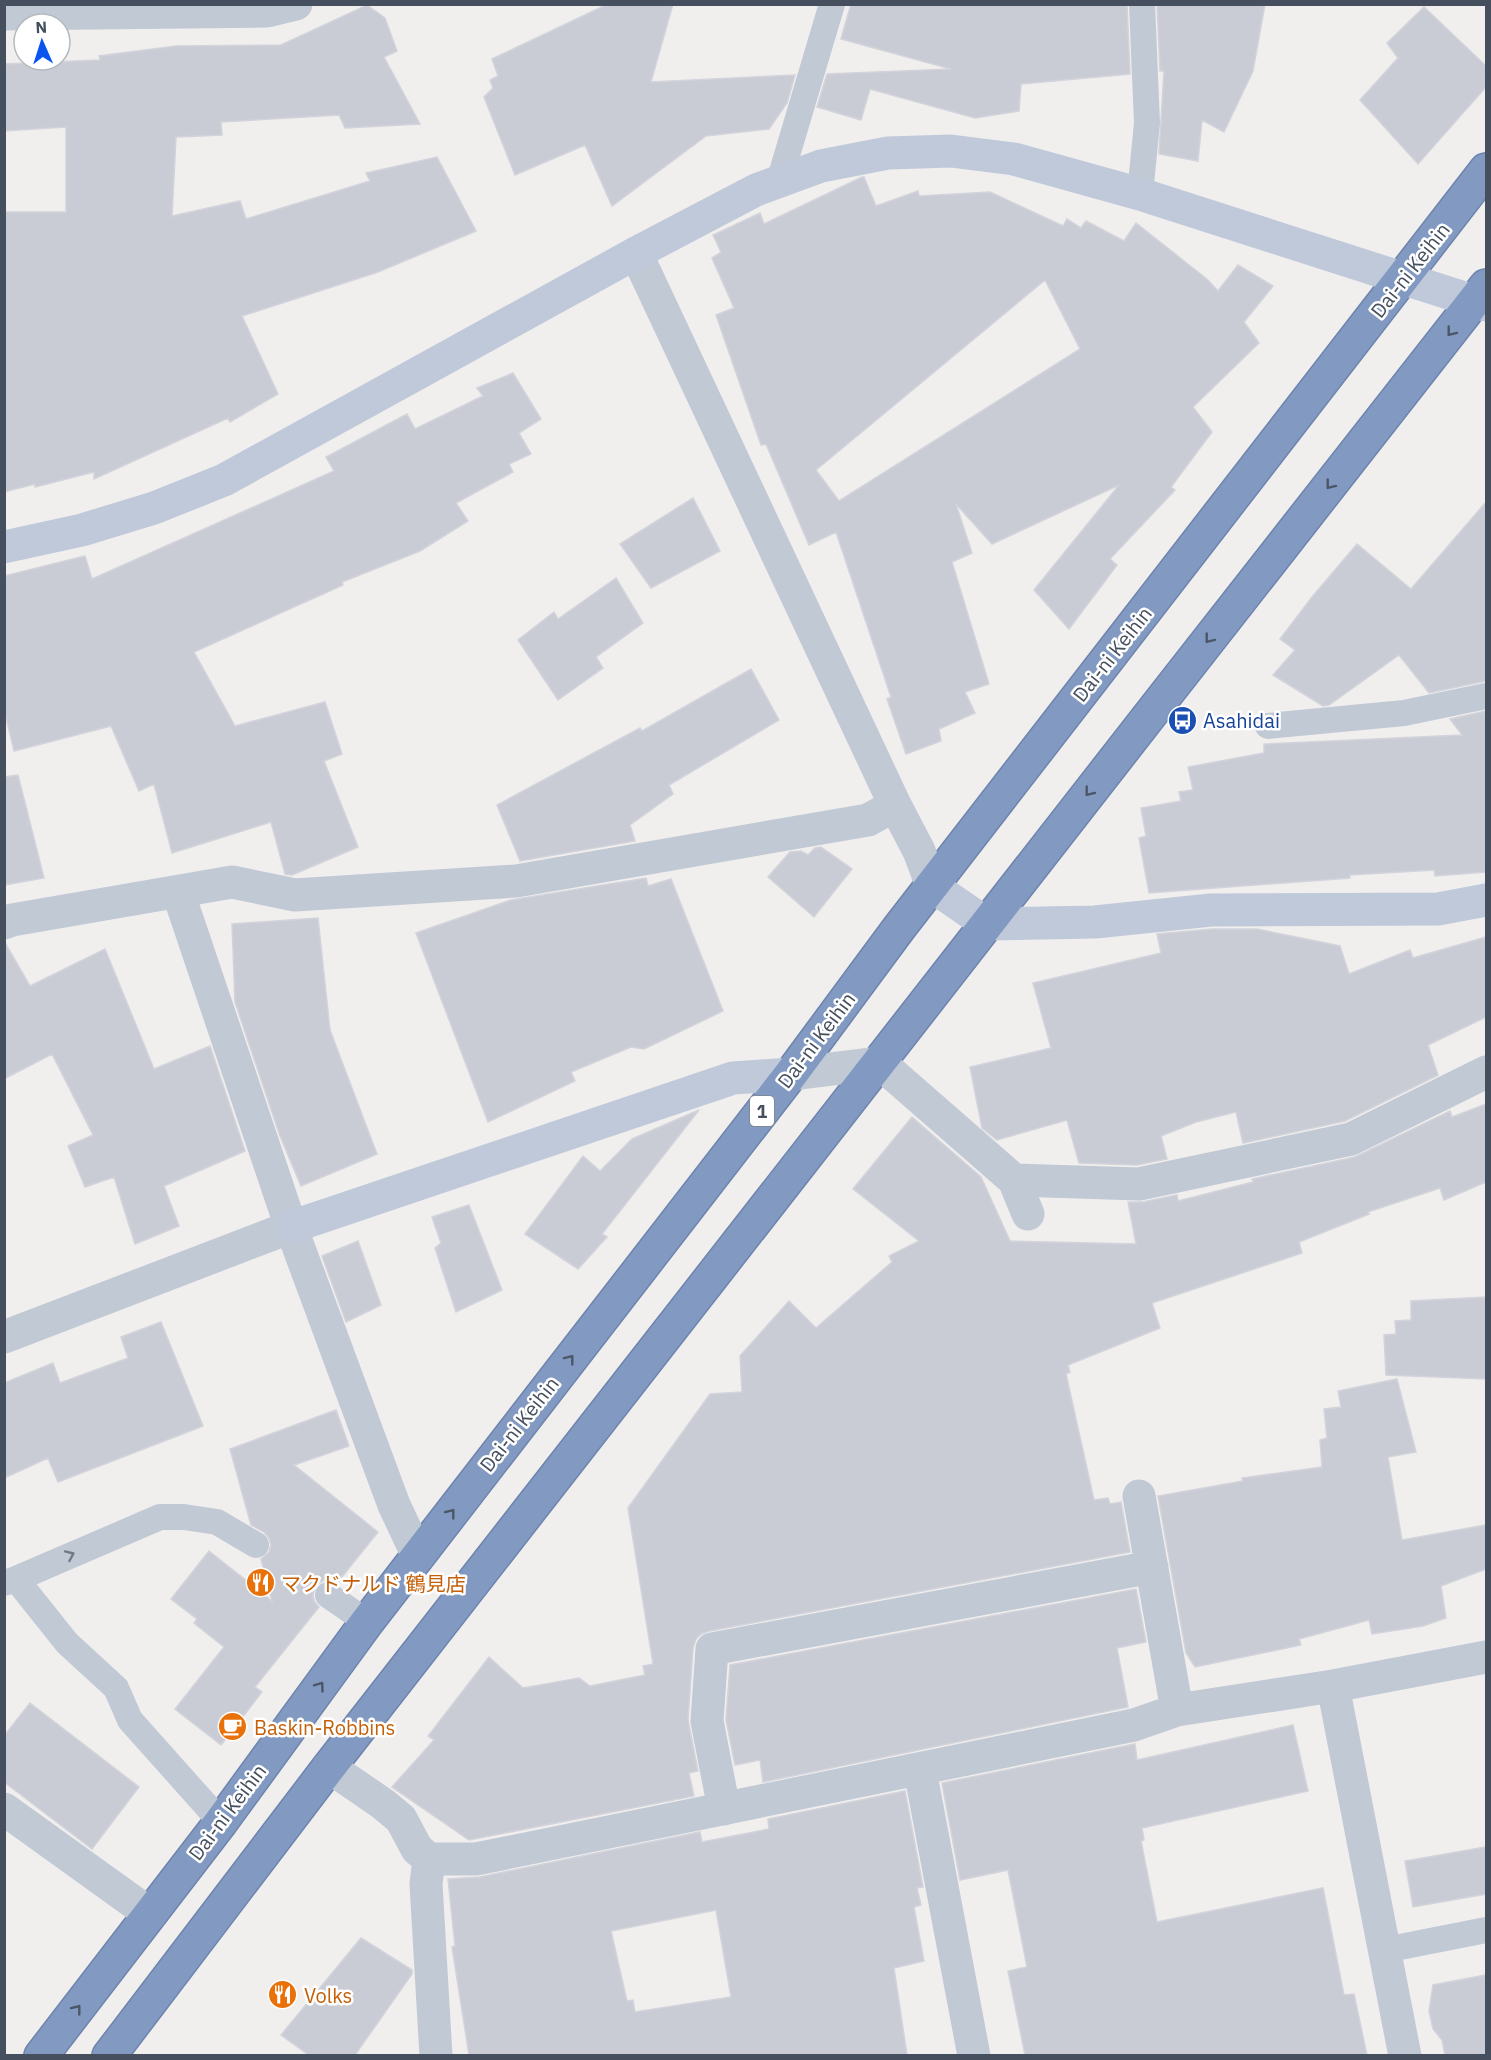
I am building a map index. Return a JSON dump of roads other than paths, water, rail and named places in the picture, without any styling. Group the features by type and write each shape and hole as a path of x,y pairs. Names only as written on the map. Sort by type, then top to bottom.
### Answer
{"highway":[{"name":"Dai-ni Keihin","path":"41,2055 221,1822 367,1622 791,1074 898,928 1486,170"},
{"path":"109,2055 329,1767 987,924 1483,297"}],"street":[{"path":"4,14 267,11 296,4"},
{"path":"4,547 82,530 134,514 224,480 636,253 756,190 821,166 888,153 951,151 1014,159 1140,194 1404,278 1483,297"},
{"path":"636,253 895,805 919,851 932,886 987,924 1095,922 1211,910 1438,909 1486,900"},
{"path":"4,923 232,882 295,895 516,881 867,820 895,805"},
{"path":"178,892 291,1227 394,1505 418,1556"},
{"path":"4,1337 291,1227 733,1077 791,1074 880,1063 1014,1180 1028,1214"},
{"path":"1014,1180 1139,1184 1351,1139 1486,1072"},
{"path":"1140,1496 1177,1710"},
{"path":"724,1809 707,1721 712,1649 1152,1568"},
{"path":"329,1767 401,1819 417,1849 429,1859 476,1859 1134,1725 1177,1710 1333,1686 1486,1657"},
{"path":"1333,1686 1404,2055"},
{"path":"920,1770 974,2055"},
{"path":"4,1809 150,1914"},
{"path":"429,1859 426,1884 436,2055"}],"lane":[{"path":"779,182 832,4"},
{"path":"1140,194 1147,123 1143,5"},
{"path":"1268,726 1404,713 1486,696"},
{"path":"221,1822 130,1720 116,1688 67,1643 10,1581 160,1517 184,1517 217,1522 255,1545"},
{"path":"328,1595 367,1622"},
{"path":"1385,1950 1486,1930"}],"place":[{"name":"Asahidai","path":"1182,720"},
{"name":"マクドナルド 鶴見店","path":"260,1583"},
{"name":"Baskin-Robbins","path":"233,1727"},
{"name":"Volks","path":"283,1995"}]}
